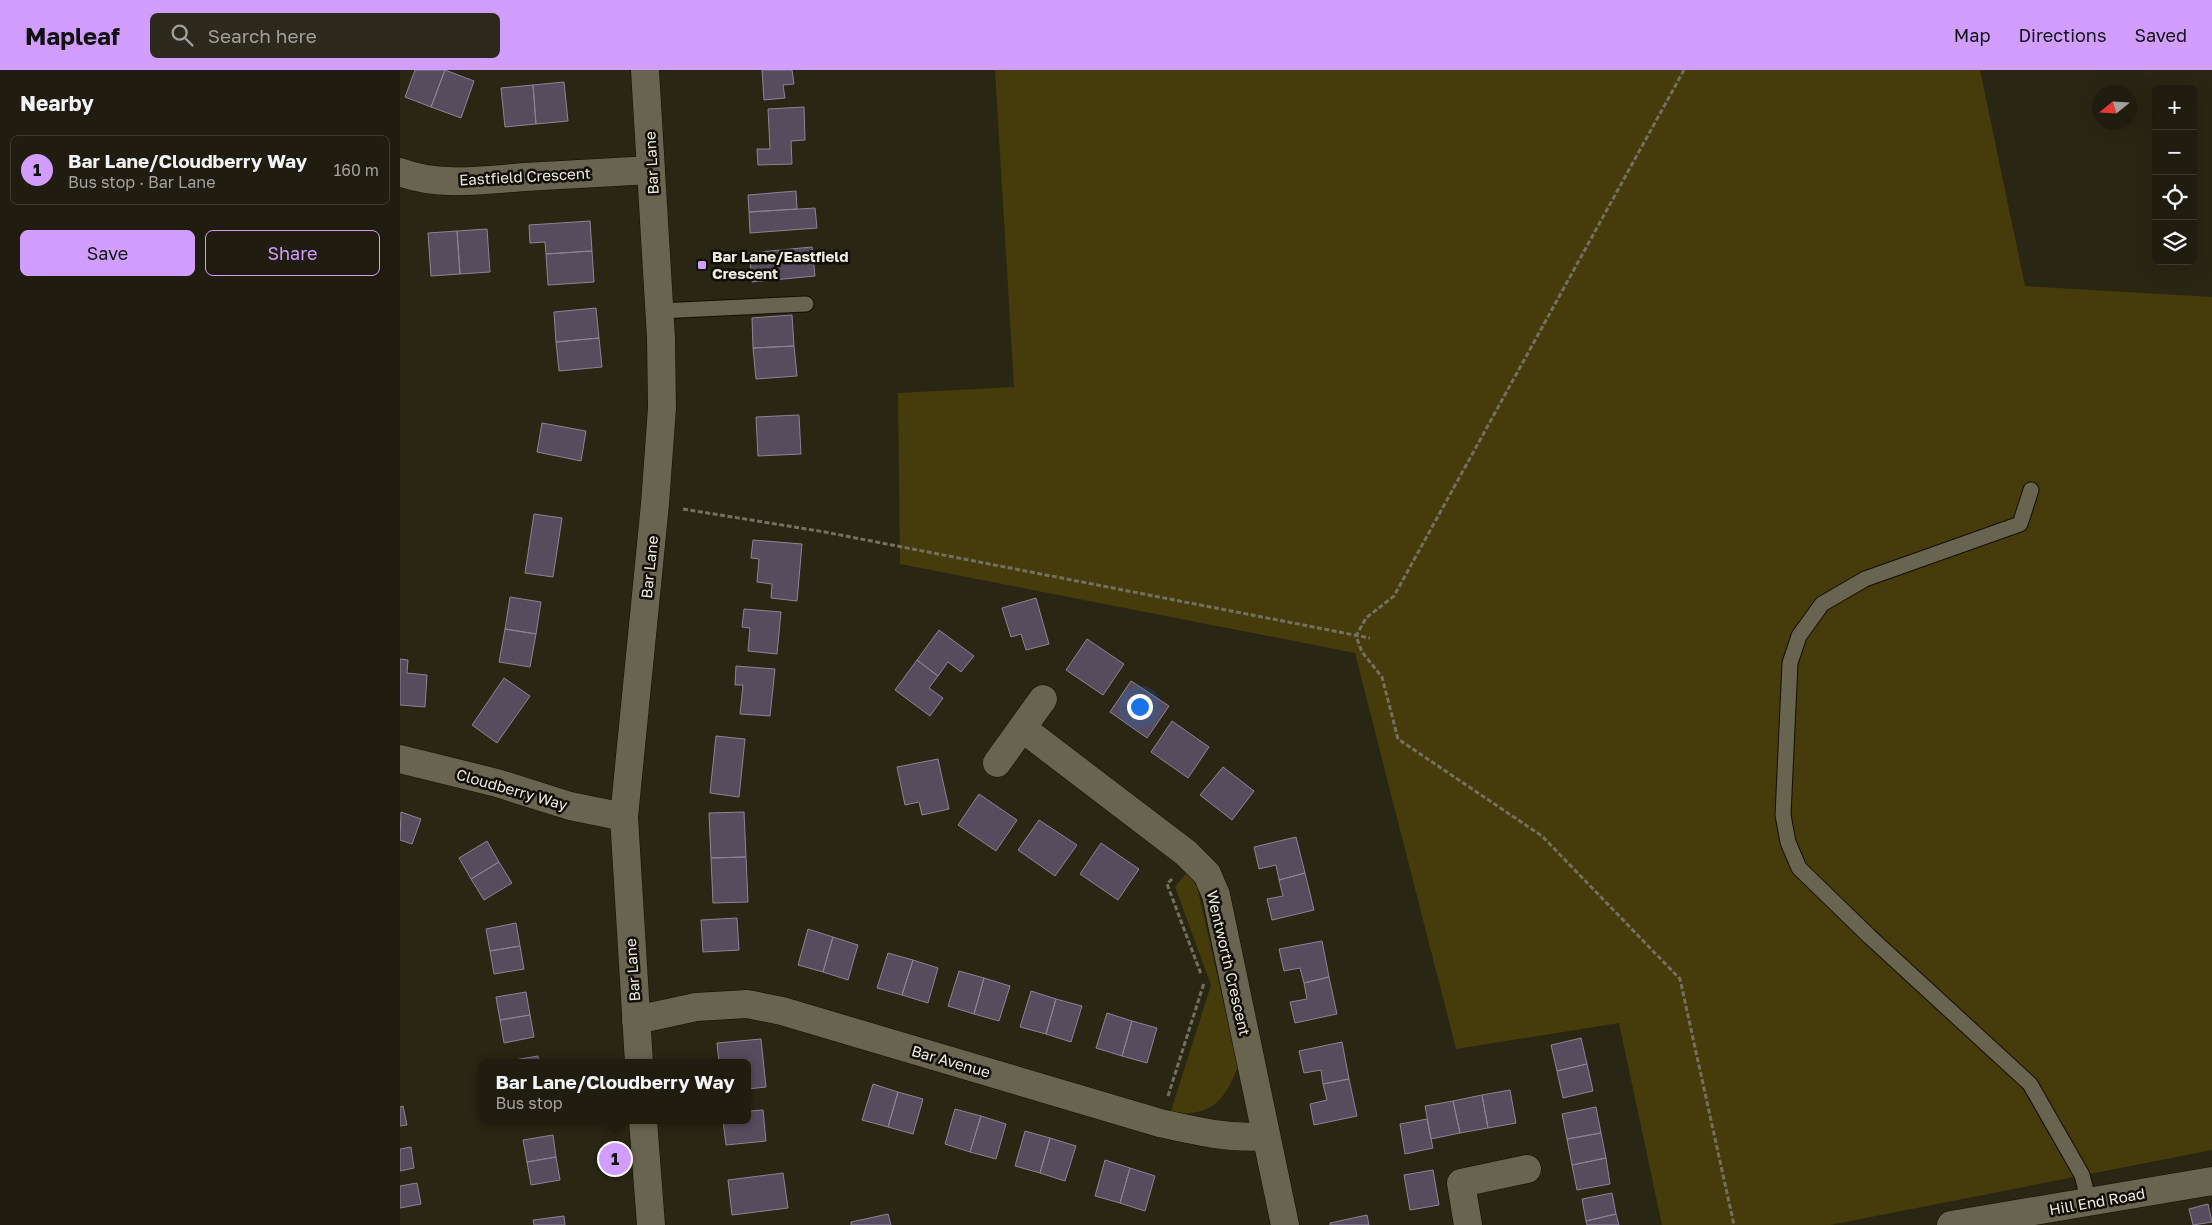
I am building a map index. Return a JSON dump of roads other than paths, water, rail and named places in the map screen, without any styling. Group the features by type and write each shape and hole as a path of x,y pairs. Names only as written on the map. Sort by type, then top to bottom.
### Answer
{"street":[{"name":"Bar Lane","path":"639,1059 624,817 655,504 662,408 659,311 645,70"},
{"name":"Eastfield Crescent","path":"400,172 410,176 435,179 474,180 651,170"},
{"path":"997,764 1043,699"},
{"name":"Wentworth Crescent","path":"1022,728 1193,859 1207,874 1216,895 1285,1225"},
{"name":"Cloudberry Way","path":"400,759 497,783 570,806 624,817"},
{"name":"Bar Avenue","path":"636,1020 696,1007 747,1004 773,1009 1160,1123 1206,1134 1245,1138 1266,1136"},
{"path":"643,1124 651,1225"},
{"path":"1468,1225 1462,1183 1528,1169"},
{"name":"Hill End Road","path":"1951,1225 1998,1221 2089,1202 2212,1181"}],"lane":[{"path":"659,311 806,304"},
{"path":"2031,490 2020,524 1865,579 1822,604 1799,636 1790,663 1783,815 1788,842 1799,868 1869,936 2030,1084 2082,1175 2089,1202"}],"place":[{"name":"Bar Lane/Eastfield Crescent","path":"702,265"},
{"name":"Bar Lane/Cloudberry Way","path":"615,1159"}]}
